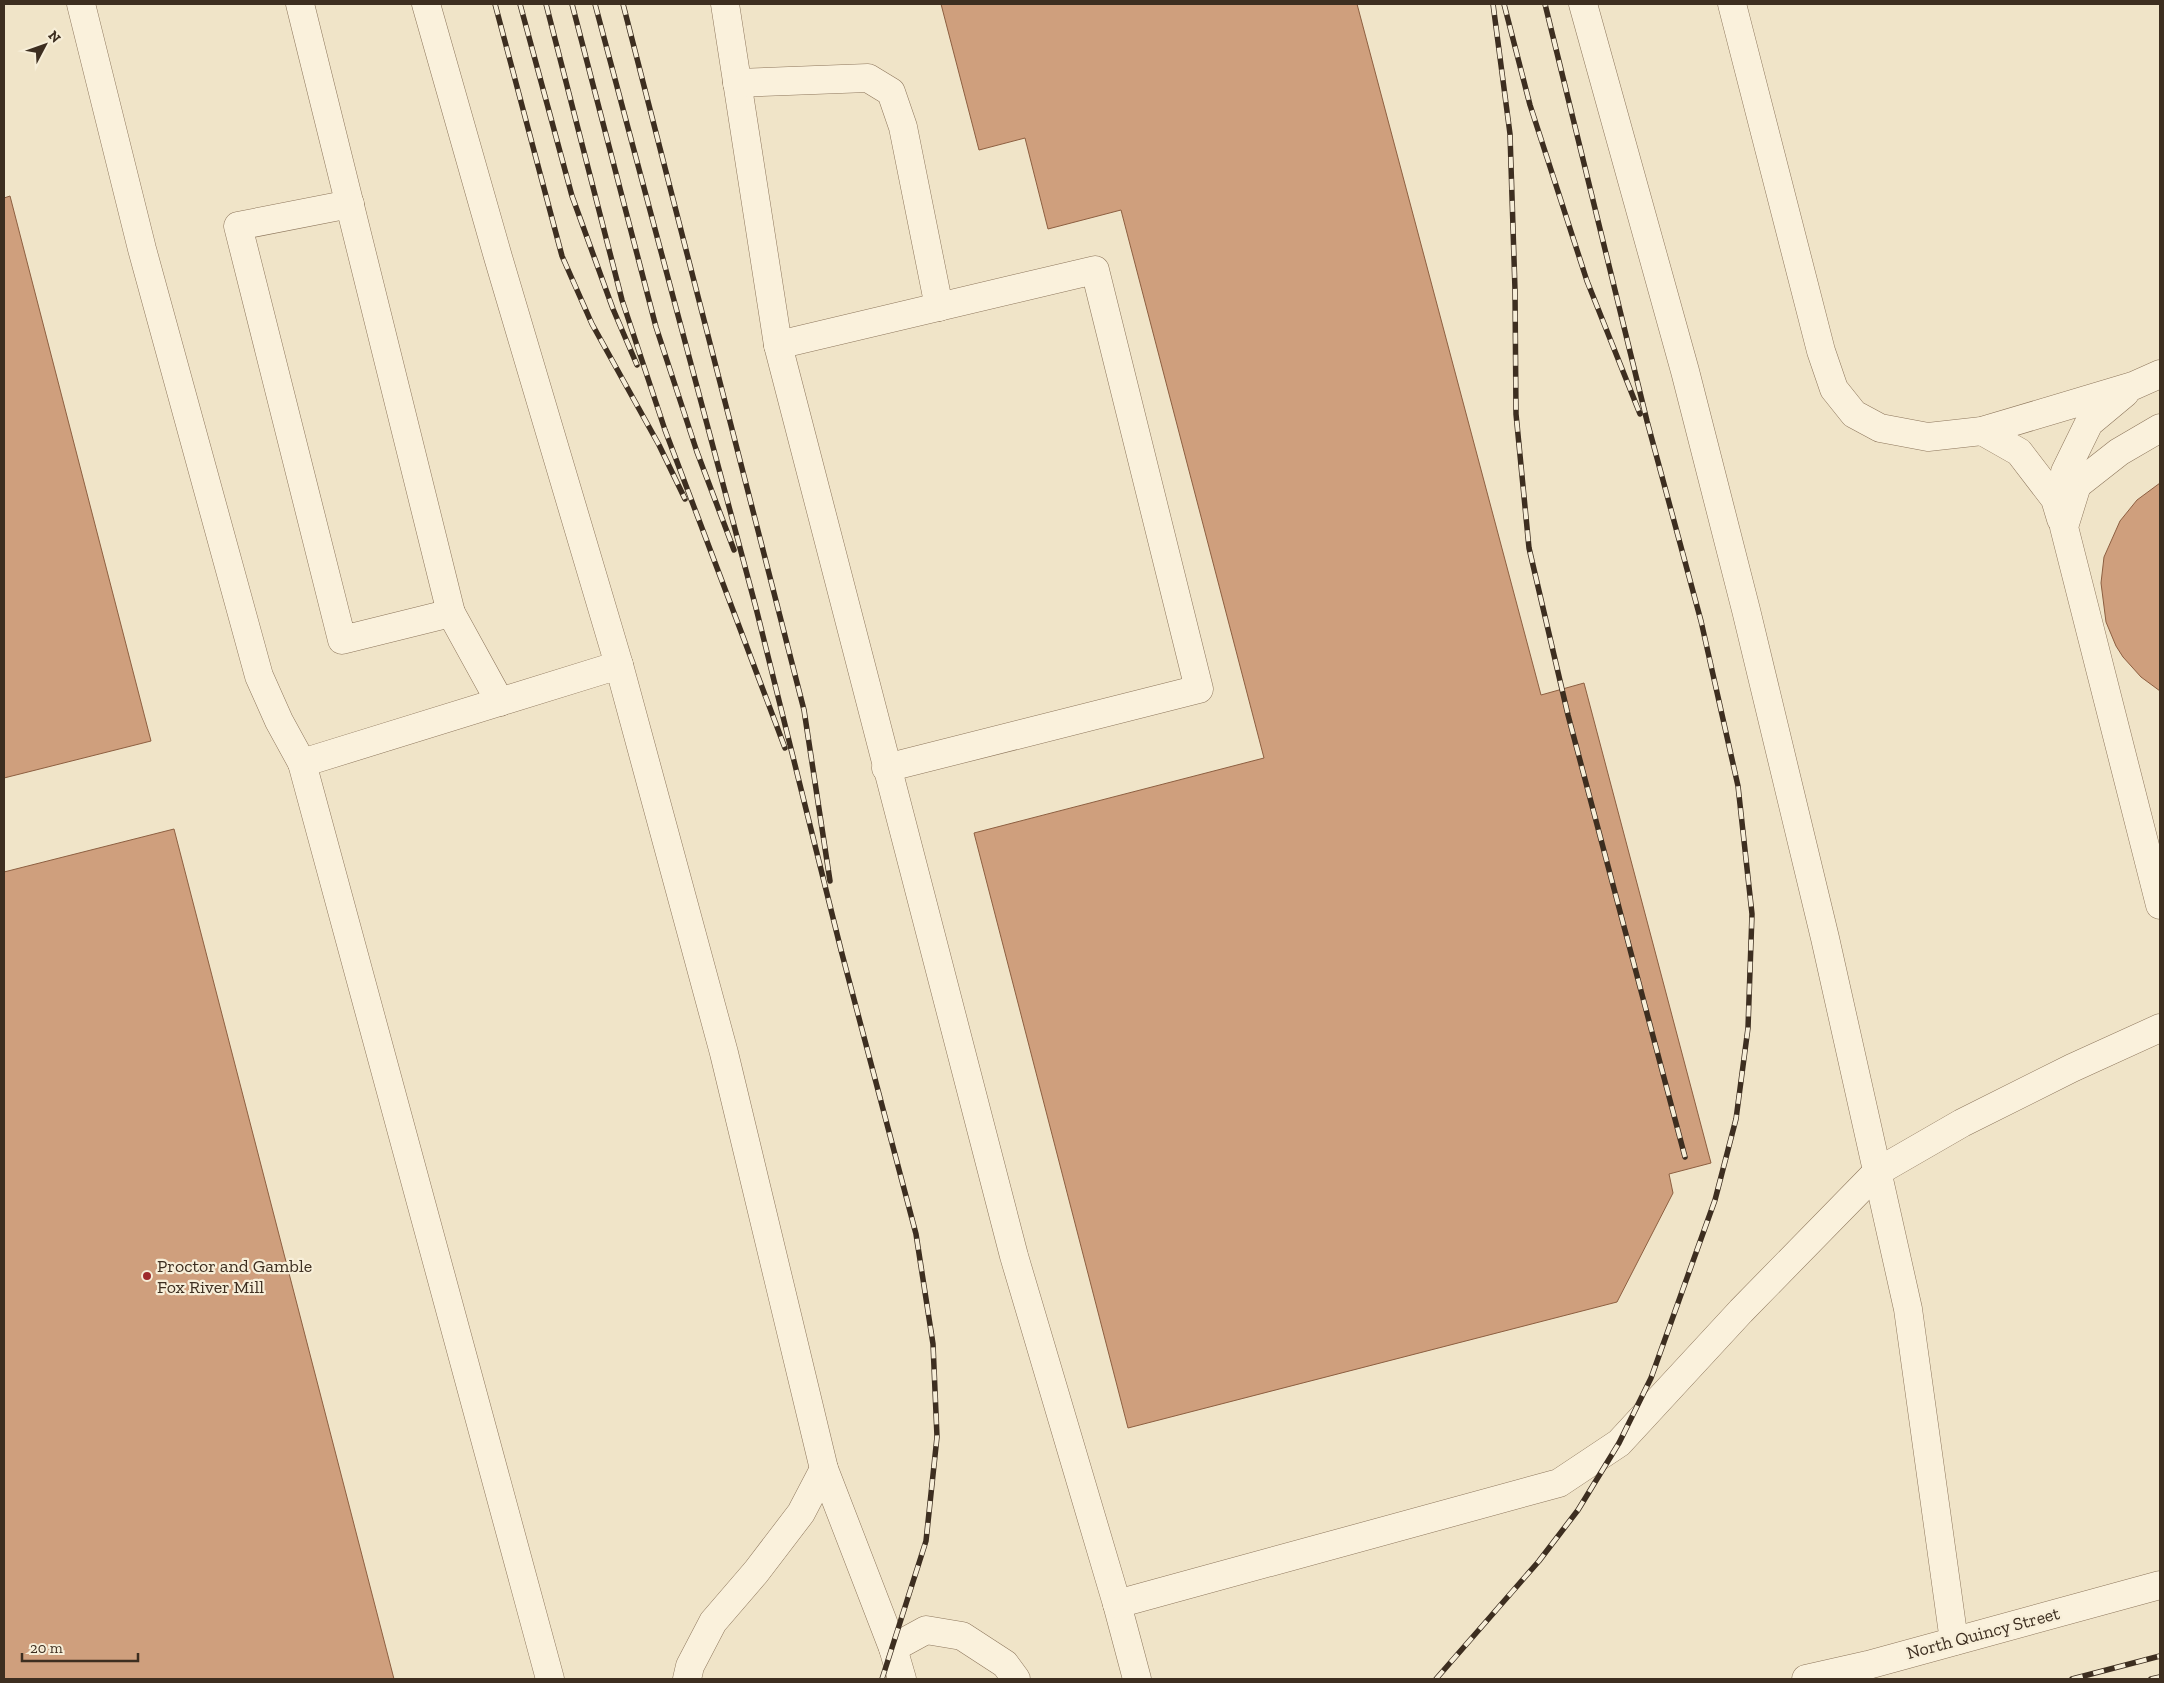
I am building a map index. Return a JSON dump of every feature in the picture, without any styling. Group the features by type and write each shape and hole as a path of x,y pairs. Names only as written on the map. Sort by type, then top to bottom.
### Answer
{"street":[{"path":"81,4 142,249 259,676 279,721 302,763 550,1679"},
{"path":"300,4 451,613 500,702"},
{"path":"426,4 619,665 724,1053 824,1469 893,1648 902,1679"},
{"path":"725,4 778,345 886,768 1014,1256 1117,1604 1137,1679"},
{"path":"1583,4 1685,371 1744,600 1825,938 1908,1308 1954,1641"},
{"path":"1732,4 1821,351 1834,389 1854,414 1880,428 1928,437 1982,431 2133,386 2160,374"},
{"path":"737,83 868,78 892,92 903,127 939,307"},
{"path":"350,204 238,226 342,640 451,613"},
{"path":"778,345 1096,270 1199,689 886,768"},
{"path":"2064,527 2065,472 2089,423 2133,386"},
{"path":"2064,527 2077,485 2119,452 2160,428"},
{"path":"1982,431 2019,452 2055,499 2064,527 2160,905"},
{"path":"302,763 619,665"},
{"path":"1117,1604 1559,1482 1619,1443 1741,1312 1877,1172 1962,1123 2072,1068 2160,1028"},
{"path":"687,1679 690,1666 713,1622 756,1572 800,1513 824,1469"},
{"name":"North Quincy Street","path":"1806,1679 1869,1672 1954,1641 2160,1585"},
{"path":"893,1648 926,1630 962,1636 1005,1664 1016,1679"}],"building":[{"path":"941,4 1357,4 1541,695 1584,683 1711,1163 1669,1174 1673,1193 1617,1302 1128,1428 974,833 1264,758 1121,210 1048,229 1025,138 979,150"},
{"path":"10,196 151,741 4,778 4,198"},
{"path":"2160,483 2160,691 2141,677 2116,646 2106,622 2101,583 2104,557 2120,521 2137,500"},
{"name":"Proctor and Gamble Fox River Mill","path":"174,829 394,1679 4,1679 4,872"}],"railway":[{"path":"495,4 562,256 592,324 659,445 685,499"},
{"path":"520,4 572,196 613,309 637,365"},
{"path":"546,4 622,300 665,430 785,748"},
{"path":"572,4 656,327 697,452 734,550"},
{"path":"595,4 756,608 841,950 916,1234 933,1344 937,1437 926,1541 882,1679"},
{"path":"623,4 804,710 830,881"},
{"path":"1493,4 1510,134 1515,290 1516,414 1529,548 1568,715 1685,1157"},
{"path":"1504,4 1530,105 1587,281 1640,414"},
{"path":"1436,1679 1539,1561 1578,1510 1619,1443 1651,1378 1715,1200 1736,1119 1748,1028 1752,914 1738,786 1701,621 1647,421 1545,4"},
{"path":"2072,1679 2160,1656"},
{"path":"2151,1679 2160,1677"}],"place":[{"name":"Proctor and Gamble Fox River Mill","path":"147,1276"}]}
